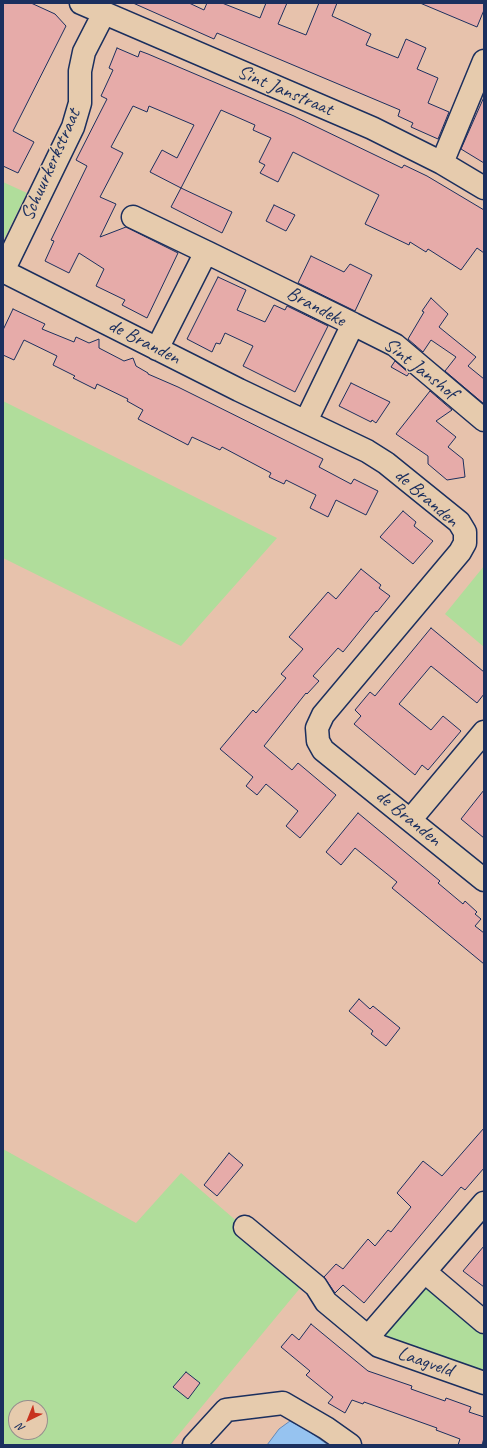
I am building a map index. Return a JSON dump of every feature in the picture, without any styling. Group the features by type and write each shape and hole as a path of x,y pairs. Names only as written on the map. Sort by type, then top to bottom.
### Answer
{"street":[{"name":"Sint Janstraat","path":"82,3 372,128 442,163 484,188"},
{"name":"Schuurkerkstraat","path":"3,271 73,127 80,103 80,71 84,52 104,13"},
{"path":"442,163 484,60"},
{"name":"Brandeke","path":"133,217 353,324 306,421"},
{"path":"157,349 206,252"},
{"name":"de Branden","path":"3,271 157,349 367,451 386,463 459,522 465,532 465,543 460,552 324,715 317,728 318,741 323,750 484,880"},
{"name":"Sint Janshof","path":"353,324 395,345 484,420"},
{"path":"411,820 484,732"},
{"name":"Laagveld","path":"368,1337 484,1203"},
{"name":"Laagveld","path":"245,1227 316,1286 326,1302 379,1346 484,1383"},
{"path":"425,1272 484,1322"},
{"path":"194,1445 226,1410 283,1403 326,1428 350,1445"}],"green space":[{"path":"3,182 27,193 3,241"},
{"path":"3,401 277,538 181,646 3,558"},
{"path":"484,566 484,647 445,614"},
{"path":"3,1149 136,1223 181,1173 306,1281 170,1445 3,1445"},
{"path":"426,1283 484,1331 484,1374 384,1338 380,1335"}],"water":[{"path":"290,1421 307,1430 328,1445 267,1445 279,1429"}],"building":[{"path":"3,3 31,3 55,14 66,26 13,131 34,142 18,173 3,166"},
{"path":"133,3 189,3 204,10 207,3 222,3 260,18 266,3 287,3 278,24 306,35 319,3 337,3 332,16 371,34 366,45 398,58 406,39 426,48 417,69 438,78 428,103 449,112 438,139 411,127 413,123 398,116 400,110 217,33 214,39"},
{"path":"420,3 484,3 484,10 477,27"},
{"path":"117,48 138,57 140,51 148,54 294,116 402,168 404,165 427,176 484,210 484,253 477,248 461,270 428,249 426,252 410,242 409,245 365,224 379,195 293,152 278,182 260,173 265,165 259,162 271,138 253,130 255,125 221,110 181,188 150,172 162,150 177,158 194,125 149,106 147,112 133,106 111,147 123,153 100,197 116,204 100,237 126,227 178,253 147,318 122,305 125,300 96,286 104,269 79,253 69,273 45,261 54,241 51,240 87,166 76,160 107,99 101,96 113,70 109,68"},
{"path":"484,97 484,163 461,149"},
{"path":"181,188 232,212 222,233 171,207"},
{"path":"274,205 295,215 286,231 266,221"},
{"path":"311,256 344,272 350,264 372,275 355,311 298,283"},
{"path":"218,277 246,290 237,310 265,322 274,305 285,310 287,306 328,326 295,392 243,366 253,346 225,333 220,344 216,343 212,352 187,339"},
{"path":"431,298 448,314 439,327 476,357 468,366 484,379 484,404 445,371 456,357 431,340 423,352 408,339 424,312 422,311"},
{"path":"13,309 45,324 42,329 74,342 76,337 89,343 99,339 99,348 124,361 133,358 136,366 148,374 178,387 323,459 319,467 351,484 354,479 378,491 366,515 336,500 328,517 310,508 316,495 286,480 284,484 269,477 271,473 222,447 220,450 192,437 188,445 138,419 143,410 127,401 128,399 97,384 95,389 73,378 75,376 53,365 57,356 24,340 14,360 3,355 3,330"},
{"path":"395,361 409,373 407,376 391,367"},
{"path":"351,383 390,402 376,423 339,406"},
{"path":"430,391 452,410 436,421 456,437 448,447 463,459 465,477 447,480 428,464 428,456 396,434"},
{"path":"403,511 416,522 414,526 433,541 413,564 380,537"},
{"path":"361,569 381,585 379,588 390,596 343,652 338,648 313,676 319,681 307,694 306,693 264,746 292,770 298,763 336,795 300,838 286,826 298,811 266,784 257,795 246,786 253,777 220,749 253,710 256,713 286,678 281,674 303,649 289,637 328,592 336,599"},
{"path":"431,628 484,672 484,694 477,703 431,666 399,704 431,730 443,716 461,731 428,770 422,765 415,775 354,724 361,716 355,710 370,692 375,696"},
{"path":"484,790 484,838 461,819"},
{"path":"358,813 440,881 438,883 463,904 465,901 477,912 475,914 481,919 475,926 484,933 484,964 392,888 397,882 355,848 341,865 326,852"},
{"path":"359,999 370,1009 373,1006 400,1028 386,1046 371,1034 373,1031 349,1011"},
{"path":"484,1128 484,1168 465,1190 461,1187 364,1303 343,1285 335,1293 324,1277 336,1264 343,1269 368,1239 375,1246 388,1230 391,1232 411,1207 397,1193 423,1161 442,1176"},
{"path":"229,1153 243,1165 217,1196 204,1185"},
{"path":"484,1246 484,1287 463,1271"},
{"path":"311,1324 368,1371 412,1386 411,1389 445,1401 446,1398 471,1407 469,1412 484,1417 484,1438 482,1445 458,1445 460,1439 436,1430 437,1428 364,1402 363,1404 352,1400 345,1413 328,1403 333,1397 306,1375 310,1371 281,1347 292,1334 299,1340"},
{"path":"186,1372 200,1383 188,1399 173,1387"}]}
